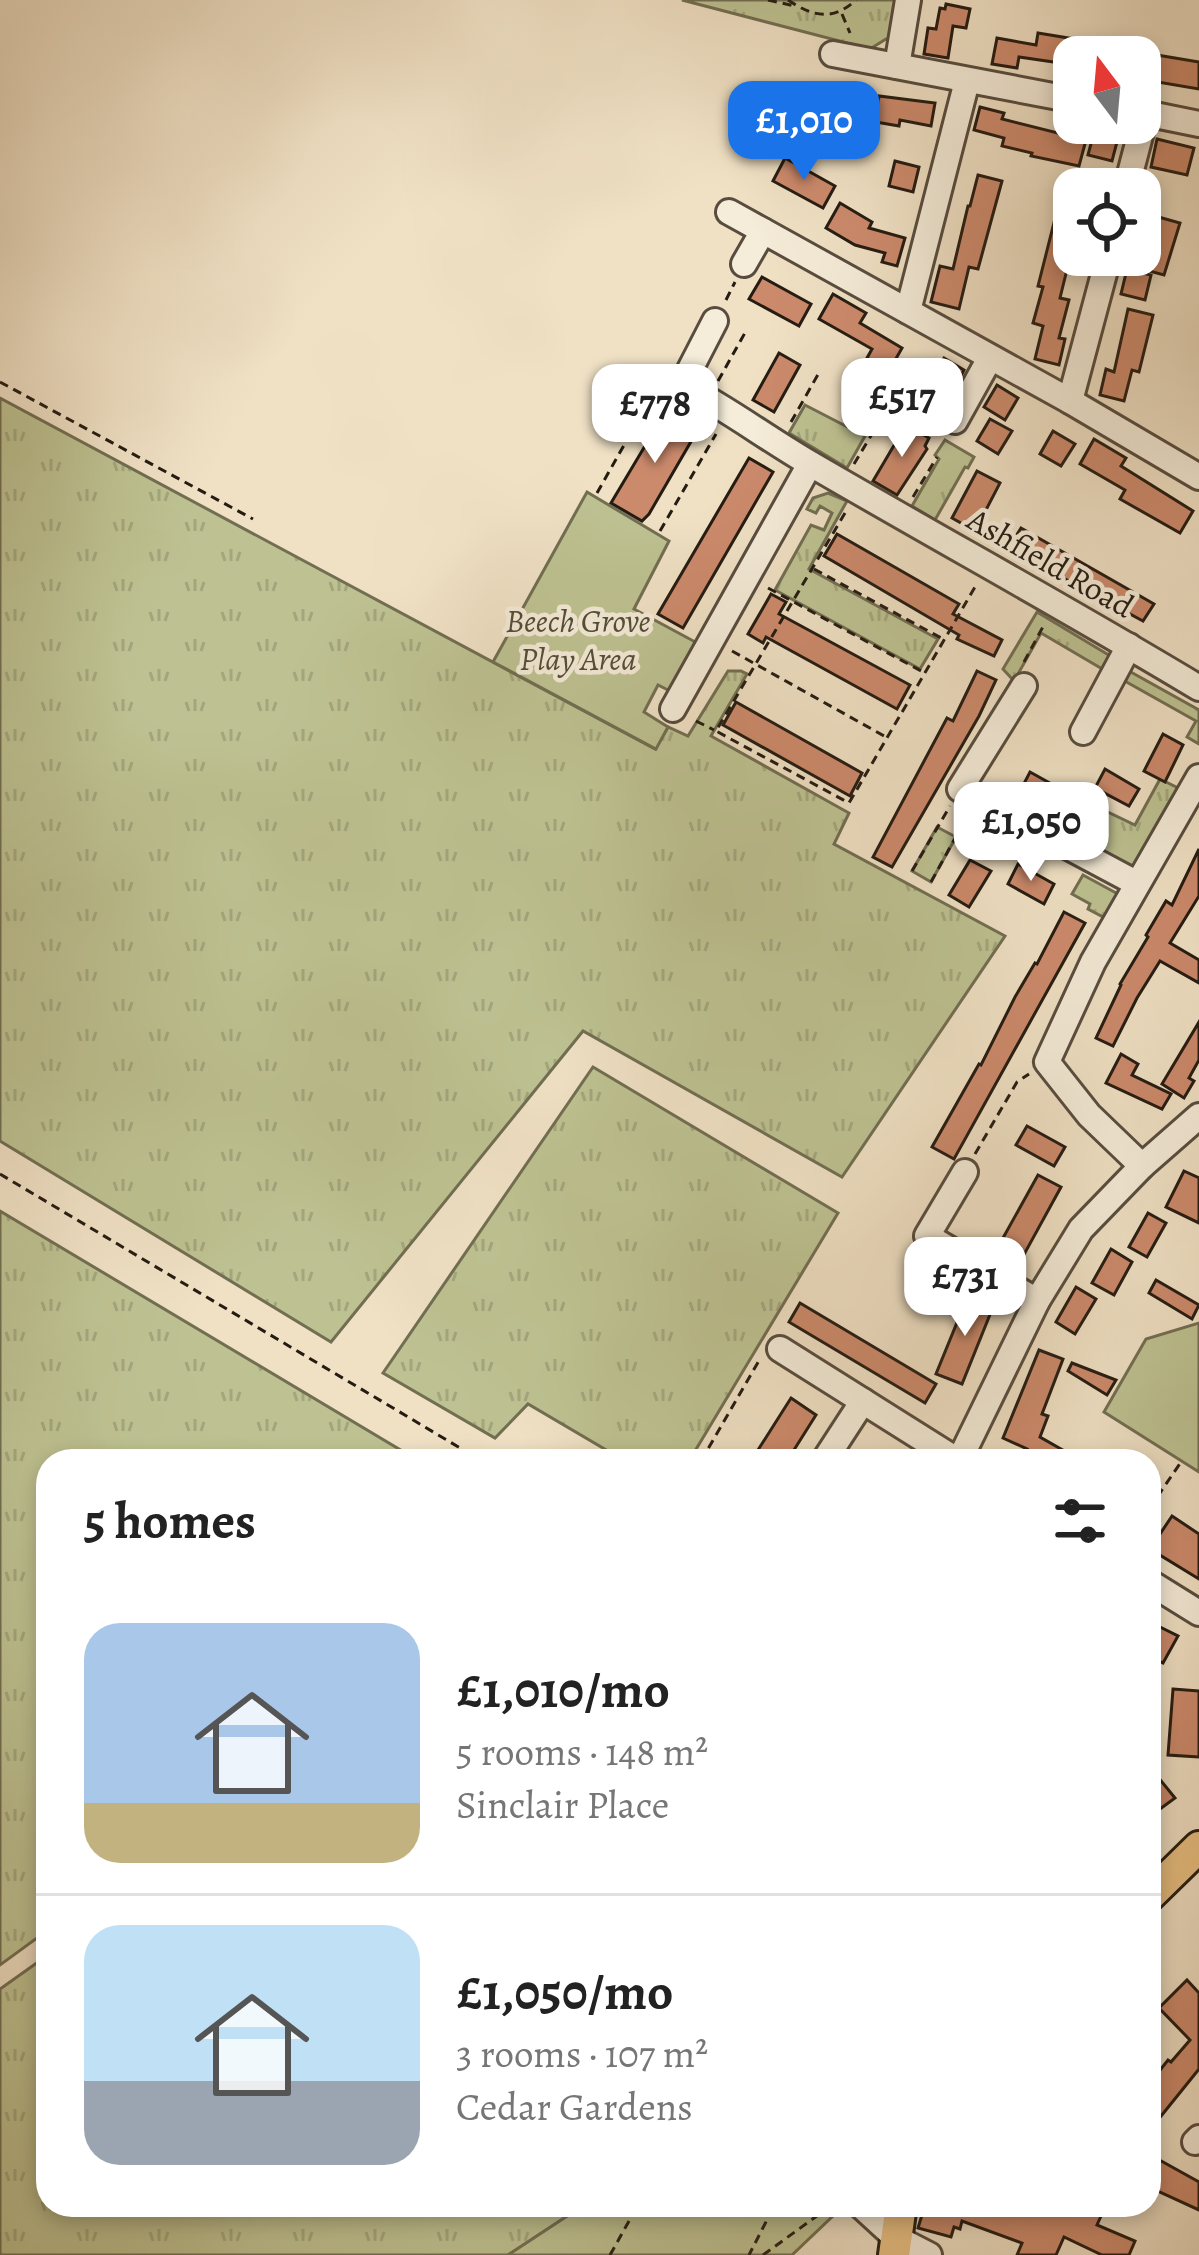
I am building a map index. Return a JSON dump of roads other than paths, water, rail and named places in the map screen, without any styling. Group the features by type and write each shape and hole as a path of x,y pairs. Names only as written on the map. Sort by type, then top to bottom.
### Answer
{"main road":[{"path":"1161,1884 1199,1847"}],"street":[{"path":"897,66 908,0"},
{"path":"833,54 1053,96"},
{"path":"908,310 967,81"},
{"path":"1161,117 1199,124"},
{"path":"729,212 1199,477"},
{"path":"744,264 763,231"},
{"path":"1070,401 1103,276"},
{"name":"Ashfield Road","path":"716,321 682,385 1199,688"},
{"path":"956,421 991,358"},
{"path":"674,709 810,464"},
{"path":"1083,732 1129,646"},
{"path":"1024,686 969,793 1136,883"},
{"path":"1142,1166 1089,1115 1047,1062 1093,962 1199,777"},
{"path":"965,1449 1037,1301 1081,1229 1199,1116"},
{"path":"964,1172 927,1236 1037,1301"},
{"path":"780,1349 940,1449"},
{"path":"832,1449 863,1401"},
{"path":"1161,1589 1199,1613"},
{"path":"870,2217 895,2246 929,2255"}],"park label":[{"name":"Beech Grove Play Area","path":"578,639"}]}
